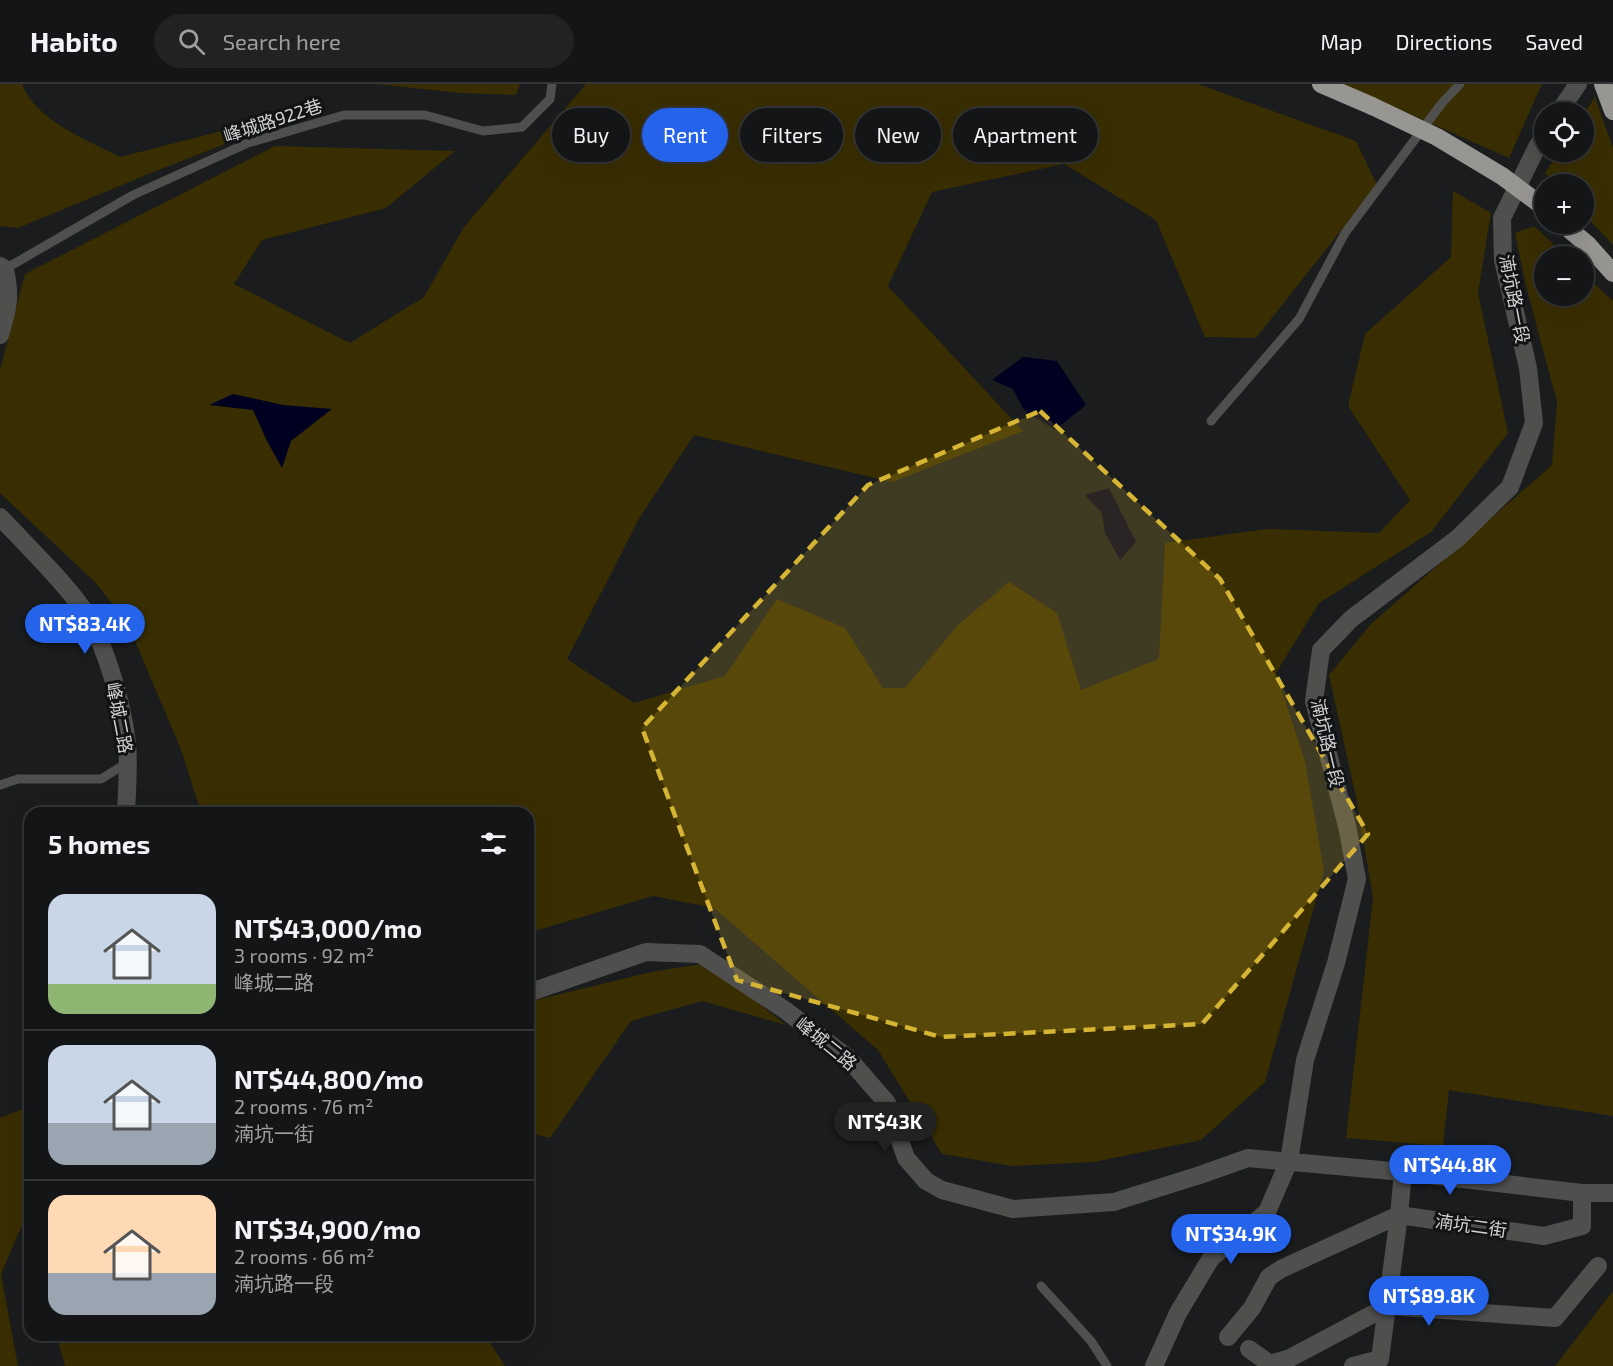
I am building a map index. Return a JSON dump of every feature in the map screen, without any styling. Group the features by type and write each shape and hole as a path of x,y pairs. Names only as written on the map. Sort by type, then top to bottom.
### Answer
{"highway":[{"path":"1321,84 1372,106 1456,148 1502,176 1534,200"},
{"path":"1603,84 1612,109"},
{"path":"1575,234 1613,273"}],"street":[{"path":"1566,102 1578,84"},
{"name":"湳坑路一段","path":"1154,1366 1178,1313 1211,1258 1266,1212 1289,1161 1305,1060 1336,963 1357,879 1347,826 1314,701 1322,650 1351,619 1458,538 1510,487 1534,423 1528,368 1503,260 1502,218 1534,153"},
{"path":"0,334 9,305 10,289 3,268"},
{"name":"峰城二路","path":"0,517 83,610 97,634 117,694 127,744 126,807"},
{"name":"峰城二路","path":"534,991 646,952 700,954 785,1010 848,1058 887,1103 906,1158 926,1181 942,1190 1012,1209 1114,1202 1248,1158 1403,1172 1582,1193 1613,1193"},
{"path":"1353,1366 1380,1359 1400,1215 1403,1172"},
{"name":"湳坑二街","path":"1400,1215 1544,1236 1582,1226 1582,1193"},
{"path":"1228,1337 1252,1308 1269,1277 1281,1269 1400,1215"},
{"path":"1249,1349 1270,1364 1290,1358 1388,1306 1555,1318 1598,1266"}],"lane":[{"name":"峰城路922巷","path":"3,268 133,195 248,143 344,115 425,115 483,131 522,127 550,99 552,84"},
{"path":"1211,422 1299,320 1345,233 1442,103 1461,84"},
{"path":"0,786 18,779 101,779 127,763"},
{"path":"1041,1286 1091,1341 1107,1366"}],"highlighted area":[{"path":"1040,411 1220,579 1368,834 1202,1024 941,1037 737,980 642,728 868,485"}],"shaded area":[{"path":"0,84 22,84 28,97 50,118 78,136 120,157 280,116 284,121 18,228 0,226"},
{"path":"376,84 520,84 516,95 461,93"},
{"path":"586,84 1198,84 1356,141 1377,185 1256,338 1205,337 1156,220 1064,164 932,192 888,286 1023,431 892,482 694,435 640,517 567,659 634,703 725,676 777,599 845,628 883,688 905,688 957,626 1009,582 1057,613 1081,690 1159,659 1165,543 1267,529 1379,533 1410,500 1348,406 1365,334 1451,257 1453,191 1491,213 1478,293 1508,433 1431,532 1319,603 1276,673 1305,761 1324,871 1265,1082 1201,1140 1094,1162 1012,1166 942,1154 878,1050 714,908 653,896 534,931 534,807 199,807 182,752 127,622 95,582 0,493 0,370 25,274 275,146 455,151 386,208 262,240 234,284 350,343 424,297 464,227 552,124 552,162 630,162 630,108 566,108"},
{"path":"1342,84 1542,84 1509,158"},
{"path":"1595,97 1613,148 1613,245 1594,225 1594,174 1545,173 1552,162 1594,162 1594,102 1592,102"},
{"path":"1534,226 1534,234 1543,234 1555,246 1534,246 1534,306 1594,306 1594,283 1613,301 1613,1116 1449,1090 1443,1146 1346,1138 1373,898 1356,797 1329,675 1371,624 1552,465 1557,402 1526,286 1515,233"},
{"path":"708,963 786,1025 702,1001 631,1021 550,1138 534,1134 534,1001 651,972"},
{"path":"24,1108 24,1221 1,1274 18,1366 0,1366 0,1118"},
{"path":"1613,1291 1613,1366 1555,1366"},
{"path":"58,1341 489,1341 505,1366 65,1366"}],"water":[{"path":"1023,357 1057,361 1086,405 1055,430 1024,410 1013,389 992,380"},
{"path":"233,394 283,405 332,409 291,441 282,468 253,410 209,405"},
{"path":"1109,488 1136,542 1120,560 1105,533 1102,513 1085,495"}]}
